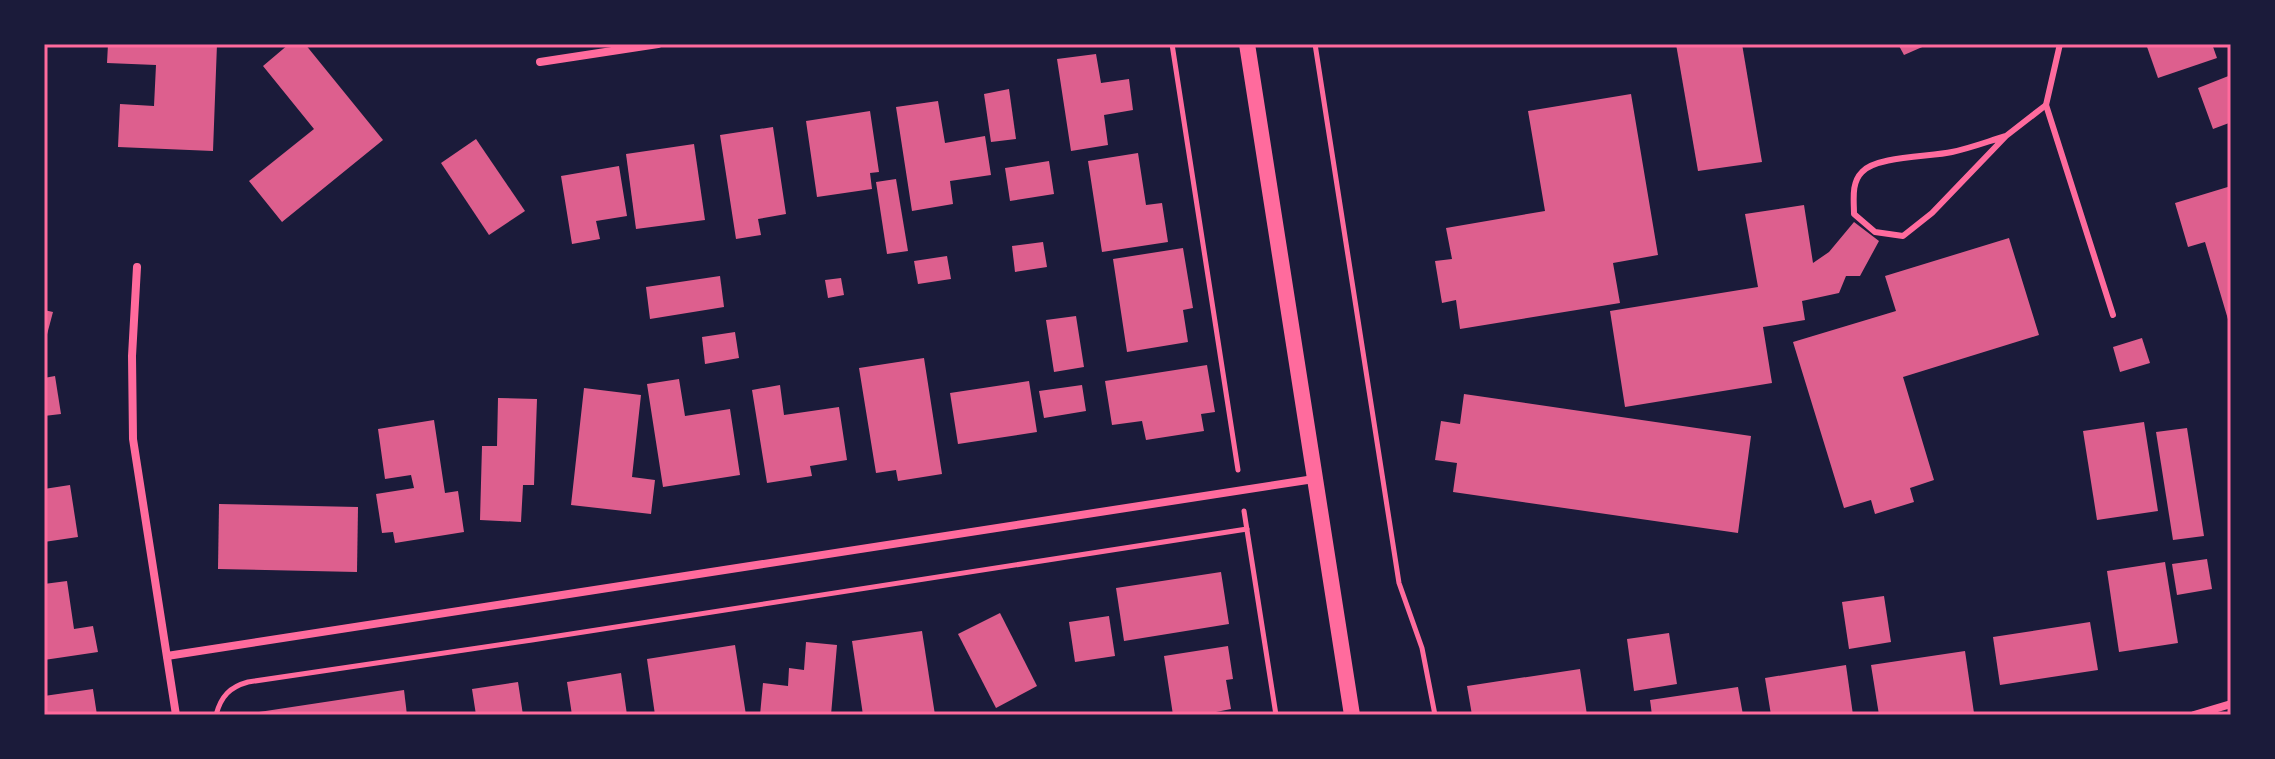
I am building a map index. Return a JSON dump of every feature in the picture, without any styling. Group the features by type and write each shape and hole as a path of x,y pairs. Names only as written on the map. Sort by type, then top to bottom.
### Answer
{"main road":[{"path":"1247,44 1352,715"}],"street":[{"path":"540,62 658,44"},
{"path":"137,267 132,356 133,439 176,715"},
{"path":"167,656 1314,479"},
{"path":"2194,715 2231,704"}],"lane":[{"path":"2060,44 2046,105 2113,315"},
{"path":"2006,136 1926,157 1892,159 1863,170 1854,187 1854,214 1875,232 1903,236 1932,213 2006,136 2046,105"}],"path":[{"path":"1172,44 1276,715"},
{"path":"1315,44 1399,583 1422,648 1435,715"},
{"path":"216,715 226,693 248,682 1247,529"}],"building":[{"path":"108,44 217,44 213,151 118,147 120,104 154,106 156,65 107,63"},
{"path":"289,44 305,44 383,140 282,222 249,181 314,129 263,66"},
{"path":"1676,44 1742,44 1762,162 1698,171"},
{"path":"1898,44 1929,44 1904,55"},
{"path":"2146,44 2212,44 2217,58 2158,78"},
{"path":"1096,54 1101,83 1129,79 1133,110 1104,115 1108,145 1071,151 1057,59"},
{"path":"2231,75 2231,129 2229,123 2213,129 2198,88"},
{"path":"1009,89 1016,139 991,142 984,94"},
{"path":"1631,94 1658,255 1613,263 1620,303 1460,329 1456,300 1442,303 1435,261 1452,259 1446,228 1545,211 1528,111"},
{"path":"938,101 945,143 985,136 991,175 950,181 953,204 912,211 896,107"},
{"path":"870,111 879,172 870,173 872,189 817,197 806,121"},
{"path":"773,127 786,214 758,219 761,235 736,239 720,135"},
{"path":"476,139 525,211 489,235 441,163"},
{"path":"694,144 705,220 636,229 626,154"},
{"path":"1138,153 1146,205 1162,203 1168,242 1102,252 1088,161"},
{"path":"1049,161 1054,194 1010,201 1005,168"},
{"path":"619,166 627,216 596,221 600,239 572,244 561,176"},
{"path":"896,179 908,251 887,254 876,182"},
{"path":"2231,186 2230,326 2205,242 2188,247 2175,203"},
{"path":"1804,205 1813,263 1829,252 1854,222 1879,241 1860,276 1846,276 1839,293 1802,301 1805,320 1763,327 1772,383 1625,407 1610,311 1758,287 1745,214"},
{"path":"2009,238 2039,335 1903,377 1934,480 1910,488 1914,502 1875,514 1871,500 1844,508 1793,342 1896,311 1885,276"},
{"path":"1043,242 1047,267 1015,272 1012,246"},
{"path":"1183,248 1193,308 1183,310 1188,342 1127,352 1113,259"},
{"path":"947,256 951,279 918,284 914,261"},
{"path":"720,276 724,307 650,319 646,287"},
{"path":"841,278 844,295 828,298 825,280"},
{"path":"44,310 53,312 45,342 44,342"},
{"path":"1076,316 1084,367 1054,372 1046,320"},
{"path":"735,332 739,358 705,364 702,337"},
{"path":"2142,338 2150,363 2120,372 2113,347"},
{"path":"924,358 942,474 898,481 896,470 876,473 859,368"},
{"path":"1207,365 1215,412 1201,414 1204,431 1146,440 1142,421 1112,425 1105,381"},
{"path":"55,376 61,414 44,416 44,378"},
{"path":"679,379 685,416 730,409 740,475 663,487 647,384"},
{"path":"1029,381 1037,432 958,444 950,393"},
{"path":"780,385 784,415 839,407 847,460 810,466 812,476 767,483 752,390"},
{"path":"1082,385 1086,411 1044,418 1039,391"},
{"path":"584,388 641,395 632,477 655,480 651,514 571,505"},
{"path":"1464,394 1751,436 1738,533 1453,492 1457,463 1435,460 1441,421 1460,424"},
{"path":"498,398 537,399 534,485 523,485 521,522 480,520 482,446 497,446"},
{"path":"434,420 445,493 458,491 464,532 395,543 393,532 382,533 376,494 414,488 411,475 385,479 378,429"},
{"path":"2144,422 2158,511 2097,520 2083,431"},
{"path":"2187,428 2204,536 2173,540 2156,432"},
{"path":"70,485 78,537 44,542 44,489"},
{"path":"219,504 358,507 357,572 218,569"},
{"path":"2207,559 2212,589 2177,595 2172,564"},
{"path":"2165,562 2178,643 2119,652 2107,571"},
{"path":"1221,572 1229,624 1124,641 1116,588"},
{"path":"67,581 74,629 93,626 98,652 44,660 44,584"},
{"path":"1884,596 1891,642 1849,649 1842,602"},
{"path":"1000,613 1037,686 996,708 958,634"},
{"path":"1109,616 1115,656 1075,662 1069,622"},
{"path":"2090,622 2098,670 2000,685 1993,637"},
{"path":"922,631 935,715 863,715 852,641"},
{"path":"1669,633 1677,684 1634,691 1627,639"},
{"path":"806,642 837,645 831,715 760,715 763,683 788,686 789,668 804,670"},
{"path":"735,645 746,715 655,715 647,659"},
{"path":"1228,646 1233,679 1226,680 1231,709 1216,712 1217,715 1173,715 1164,656"},
{"path":"1965,651 1974,713 1879,715 1871,665"},
{"path":"1846,665 1853,715 1771,715 1765,678"},
{"path":"1580,669 1587,715 1472,715 1467,686"},
{"path":"621,673 627,715 572,715 567,682"},
{"path":"518,682 523,715 476,715 472,689"},
{"path":"1738,687 1743,715 1652,715 1650,700"},
{"path":"93,689 97,715 44,715 44,696"},
{"path":"404,690 407,715 253,713"}]}
